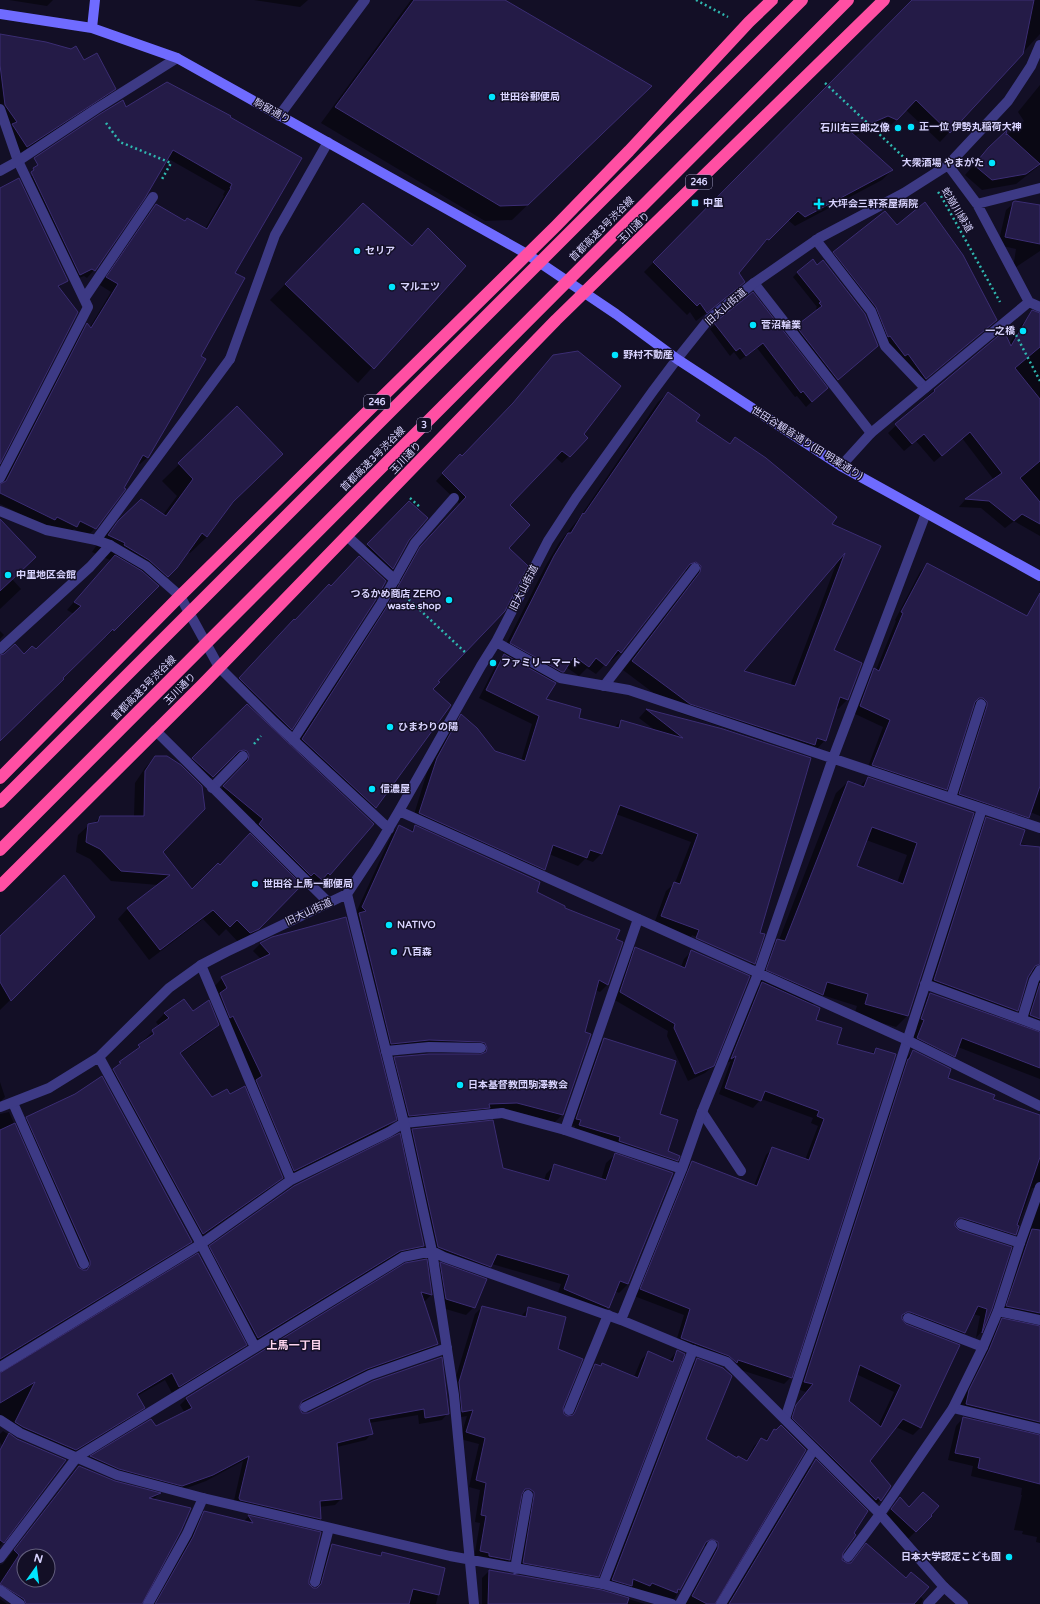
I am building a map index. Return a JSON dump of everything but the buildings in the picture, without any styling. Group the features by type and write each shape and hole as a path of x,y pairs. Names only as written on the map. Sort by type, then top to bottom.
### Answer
{"highway":[{"name":"246","path":"0,778 180,596 556,226 629,151 749,22 772,0"},
{"name":"首都高速3号渋谷線","path":"0,802 802,0"},
{"name":"首都高速3号渋谷線","path":"0,850 848,0"},
{"name":"玉川通り","path":"0,886 219,667 556,320 884,0"}],"street":[{"path":"92,28 95,0"},
{"path":"279,116 365,0"},
{"name":"駒留通り","path":"0,14 92,28 177,58 527,254 585,293"},
{"name":"旧大山街道","path":"0,1107 49,1088 100,1057 169,988 201,965 347,894 389,829 496,642 552,535 576,498 677,359 710,319 754,283 816,240 904,193 948,166 1008,101 1031,66 1040,45"},
{"path":"0,171 18,161 177,58"},
{"path":"0,109 18,161 88,306 0,478"},
{"path":"96,540 230,359 275,235 328,142"},
{"path":"948,166 977,204 1029,302 1040,307"},
{"path":"977,204 1040,188"},
{"path":"84,299 153,197"},
{"path":"816,240 871,311 885,346 925,388"},
{"path":"754,283 871,433"},
{"name":"世田谷観音通り(旧 明薬通り)","path":"585,293 677,359 841,466 1040,576"},
{"path":"841,466 871,433 1029,302"},
{"path":"293,740 394,583 416,543 454,498"},
{"path":"0,512 46,530 96,540 110,545 146,566 180,596 219,667 274,722 389,829"},
{"path":"621,1320 682,1169 702,1112 758,974 833,758 926,513"},
{"path":"347,536 394,583"},
{"path":"0,649 90,567 110,545"},
{"path":"604,686 695,568"},
{"path":"496,642 560,678 629,690 1040,828"},
{"path":"951,798 981,704"},
{"path":"155,730 329,903"},
{"path":"212,788 243,756"},
{"path":"785,1419 982,809"},
{"path":"399,811 907,1040 1040,1106"},
{"path":"347,894 404,1123 432,1251 454,1395 474,1604"},
{"path":"565,1130 638,919"},
{"path":"201,965 290,1180"},
{"path":"1022,1019 1034,980 1040,970"},
{"path":"925,984 1040,1026"},
{"path":"386,1051 429,1046 481,1048"},
{"path":"100,1057 255,1347"},
{"path":"13,1103 84,1264"},
{"path":"702,1112 741,1172"},
{"path":"0,1367 201,1244 290,1180 389,1132 404,1123 502,1113 565,1130 682,1169"},
{"path":"848,1557 880,1514 953,1408 983,1348 998,1311 1020,1243 1036,1211 1040,1187"},
{"path":"961,1224 1020,1243"},
{"path":"0,1558 77,1457 403,1257 432,1251 451,1260 608,1315 693,1350 727,1362 880,1514 944,1587 963,1604"},
{"path":"998,1311 1040,1320"},
{"path":"569,1410 608,1315"},
{"path":"908,1318 983,1348"},
{"path":"305,1407 370,1375 447,1348"},
{"path":"603,1584 693,1350"},
{"path":"953,1408 1040,1429"},
{"path":"0,1420 20,1433 117,1475 203,1498 469,1561 603,1584 640,1600 672,1604"},
{"path":"721,1604 814,1449"},
{"path":"515,1569 528,1495"},
{"path":"148,1604 187,1534 203,1498"},
{"path":"315,1582 329,1528"},
{"path":"680,1604 712,1545"},
{"path":"928,1604 944,1587"},
{"path":"0,1590 20,1604"}],"path":[{"path":"696,0 733,20"},
{"name":"蛇崩川緑道","path":"820,78 926,179 941,196 1008,318 1040,381"},
{"path":"96,110 120,142 171,163 153,197"},
{"path":"409,497 434,521"},
{"path":"394,583 481,666"},
{"path":"243,756 274,722"}],"place":[{"name":"世田谷郵便局","path":"492,97"},
{"name":"正一位 伊勢丸稲荷大神","path":"911,127"},
{"name":"石川右三郎之像","path":"898,128"},
{"name":"大衆酒場 やまがた","path":"992,163"},
{"name":"中里","path":"695,203"},
{"name":"大坪会三軒茶屋病院","path":"819,204"},
{"name":"セリア","path":"357,251"},
{"name":"マルエツ","path":"392,287"},
{"name":"菅沼輪業","path":"753,325"},
{"name":"一之橋","path":"1023,331"},
{"name":"野村不動産","path":"615,355"},
{"name":"中里地区会館","path":"8,575"},
{"name":"つるかめ商店 ZERO waste shop","path":"449,600"},
{"name":"ファミリーマート","path":"493,663"},
{"name":"ひまわりの陽","path":"390,727"},
{"name":"信濃屋","path":"372,789"},
{"name":"世田谷上馬一郵便局","path":"255,884"},
{"name":"NATIVO","path":"389,925"},
{"name":"八百森","path":"394,952"},
{"name":"日本基督教団駒澤教会","path":"460,1085"},
{"name":"日本大学認定こども園","path":"1009,1557"}],"district":[{"name":"上馬一丁目","path":"294,1345"}]}
